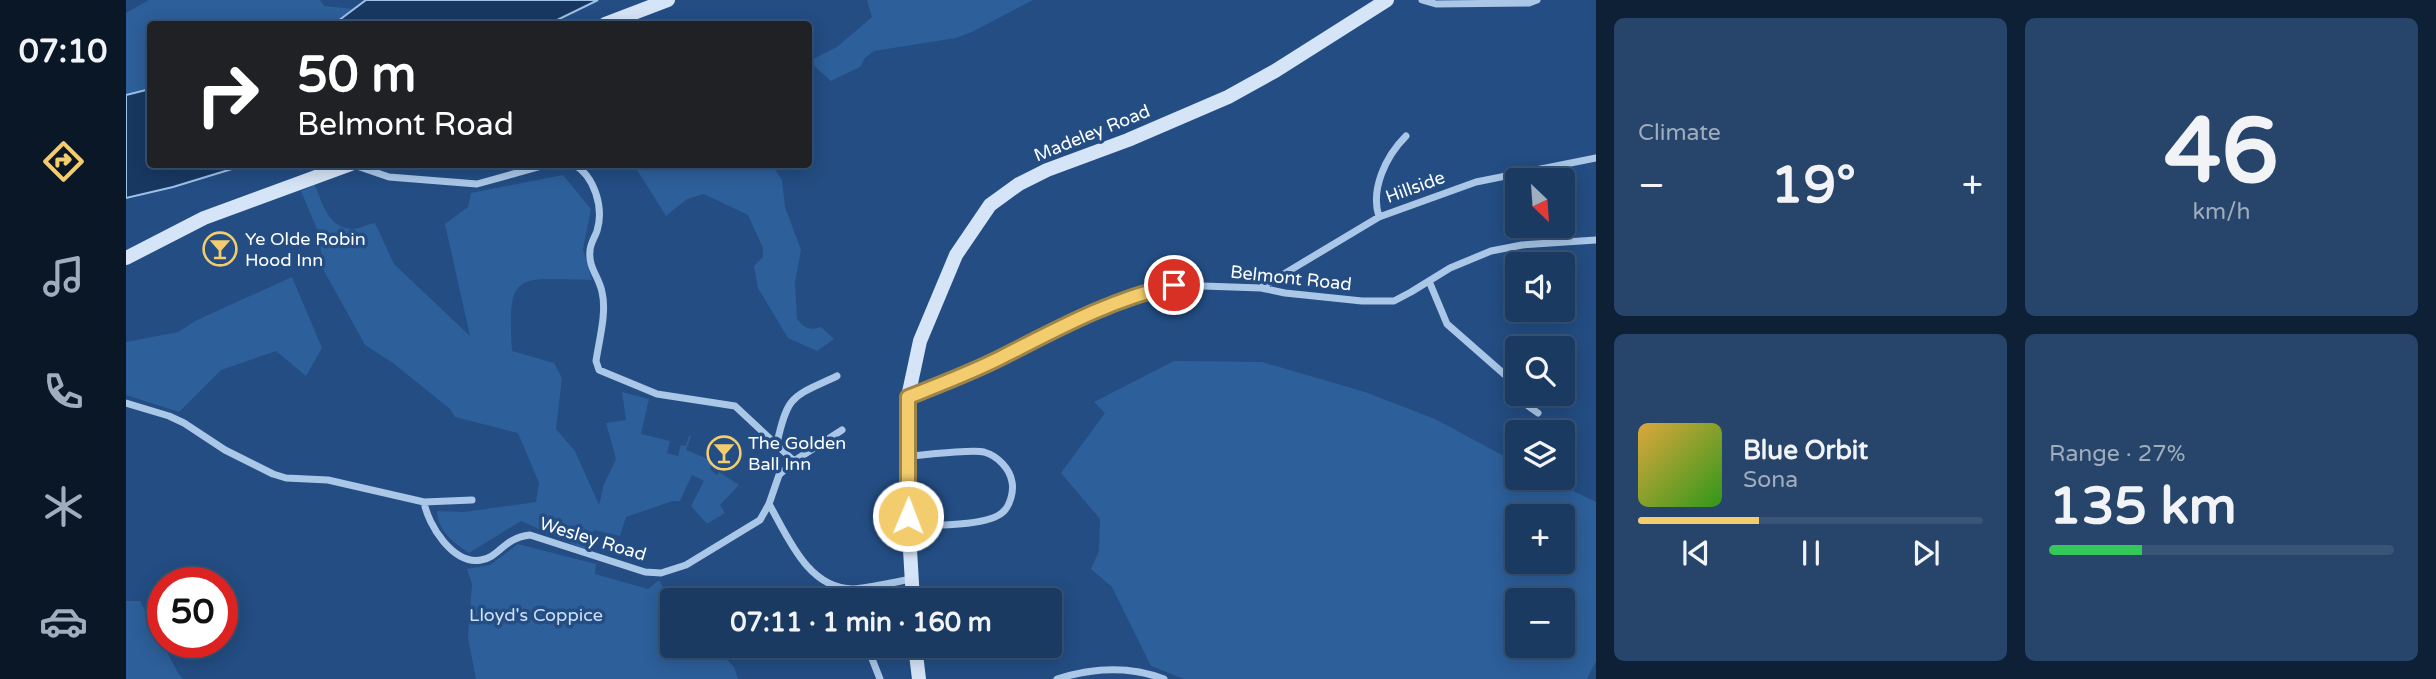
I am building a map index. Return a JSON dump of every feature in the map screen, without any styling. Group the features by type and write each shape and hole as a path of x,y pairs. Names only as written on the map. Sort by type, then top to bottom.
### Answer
{"main road":[{"path":"613,21 668,0"},
{"name":"Madeley Road","path":"913,588 909,526 908,397 920,341 956,255 990,205 1019,184 1047,170 1128,140 1228,97 1275,71 1387,0"},
{"path":"126,258 204,218 340,168"},
{"path":"916,658 919,679"}],"street":[{"path":"1422,0 1436,4 1486,4 1529,3 1537,0"},
{"path":"1379,217 1376,206 1379,180 1394,148 1406,136"},
{"name":"Hillside","path":"1261,288 1379,217 1476,182 1596,158"},
{"path":"363,168 390,177 477,184 535,168"},
{"path":"577,168 589,179 600,213 589,249 590,264 602,289 604,302 596,361 599,370 657,394 734,407 794,461"},
{"name":"Belmont Road","path":"908,397 964,375 1066,323 1130,296 1174,285 1261,288 1349,300 1384,301 1399,299 1450,268 1491,251 1509,246 1596,240"},
{"path":"1429,281 1447,324 1505,375"},
{"path":"777,443 783,417 791,400 837,376"},
{"path":"126,403 184,423 225,450 286,478 338,482 424,502 472,500"},
{"path":"1528,406 1538,413"},
{"name":"Wesley Road","path":"424,502 427,518 433,528 447,546 466,559 482,560 511,539 530,535 645,572 661,573 686,565 761,520 779,475 794,461 842,430"},
{"path":"909,456 984,452 998,459 1007,469 1013,483 1012,496 1003,512 986,520 909,526"},
{"path":"769,505 805,563 819,578 830,585 847,588"},
{"path":"858,588 913,578"},
{"path":"872,658 880,679"},
{"path":"1057,679 1093,670 1146,673 1164,679"}],"green space":[{"path":"149,0 320,0 324,6 354,9 338,21 147,21 147,90 126,95 126,13"},
{"path":"867,0 1033,0 956,38 874,51 865,58 860,67 831,81 812,64 813,59 837,47 872,17"},
{"path":"636,168 774,168 782,180 785,207 801,250 795,283 797,319 808,328 821,327 834,339 817,351 788,338 758,288 754,266 763,257 763,248 748,215 704,194 687,199 666,216"},
{"path":"563,175 591,209 583,249 592,280 547,279 522,284 515,292 512,305 512,351 554,363 562,378 556,429 575,451 599,505 604,484 616,459 606,423 626,420 622,392 649,399 641,434 670,441 667,453 678,456 681,445 686,446 691,436 686,450 713,461 710,469 739,485 720,505 725,513 707,524 691,506 704,481 692,475 680,501 626,517 620,536 594,530 586,550 521,521 469,553 443,530 437,511 464,512 536,502 539,483 518,433 455,417 450,409 393,363 365,345 323,269 319,234 301,191 315,185 328,214 338,225 355,229 375,223 394,264 470,336 445,224 468,207 471,193"},
{"path":"292,277 322,348 306,376 276,351 221,370 179,412 126,395 126,342 178,332 197,320"},
{"path":"1174,361 1262,362 1365,392 1435,419 1505,457 1505,490 1571,490 1596,502 1596,661 1587,679 1184,679 1151,666 1112,587 1091,569 1099,551 1100,519 1061,473 1105,413 1094,402"},
{"name":"Lloyd's Coppice","path":"518,544 596,564 595,574 648,589 659,580 664,588 660,588 660,658 726,658 734,667 738,679 476,679 468,638 472,584 467,569 490,565"},
{"path":"126,601 140,601 147,614 147,658 170,658 183,679 126,679"}],"shaded area":[{"path":"366,0 598,0 555,21 338,21"},
{"path":"147,90 147,168 235,168 126,198 126,95"}],"place":[{"name":"Ye Olde Robin Hood Inn","path":"220,249"},
{"name":"The Golden Ball Inn","path":"724,453"}],"route":[{"path":"908,516 908,397 964,375 1066,323 1130,296 1174,285"}]}
